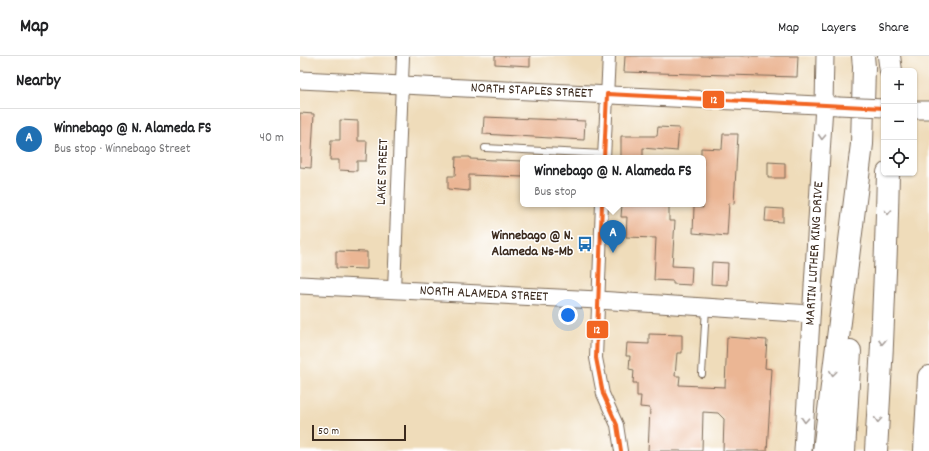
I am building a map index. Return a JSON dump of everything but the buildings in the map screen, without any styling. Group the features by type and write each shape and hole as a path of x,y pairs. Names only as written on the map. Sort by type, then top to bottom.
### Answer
{"highway":[{"path":"844,451 862,144 863,56"},
{"path":"888,56 890,68"},
{"path":"824,451 862,144"},
{"path":"876,451 887,246 888,176"},
{"path":"925,451 929,377"},
{"path":"927,419 928,451"}],"street":[{"name":"LAKE STREET","path":"394,290 402,56"},
{"path":"604,155 609,56"},
{"name":"MARTIN LUTHER KING DRIVE","path":"803,451 811,314 831,106 825,56"},
{"name":"NORTH STAPLES STREET","path":"300,80 881,108"},
{"path":"917,110 929,110"},
{"path":"602,207 596,358 603,394 617,425 621,451"},
{"name":"NORTH ALAMEDA STREET","path":"300,285 598,300 811,314"}],"lane":[{"path":"485,148 589,155"},
{"path":"702,374 706,307"}],"transit line":[{"name":"12","path":"604,155 607,94 881,108"},
{"name":"12","path":"602,207 596,358 603,394 617,425 621,451"}],"place":[{"name":"Winnebago @ N. Alameda Ns-Mb","path":"585,244"},
{"name":"Winnebago @ N. Alameda FS","path":"613,253"}]}
